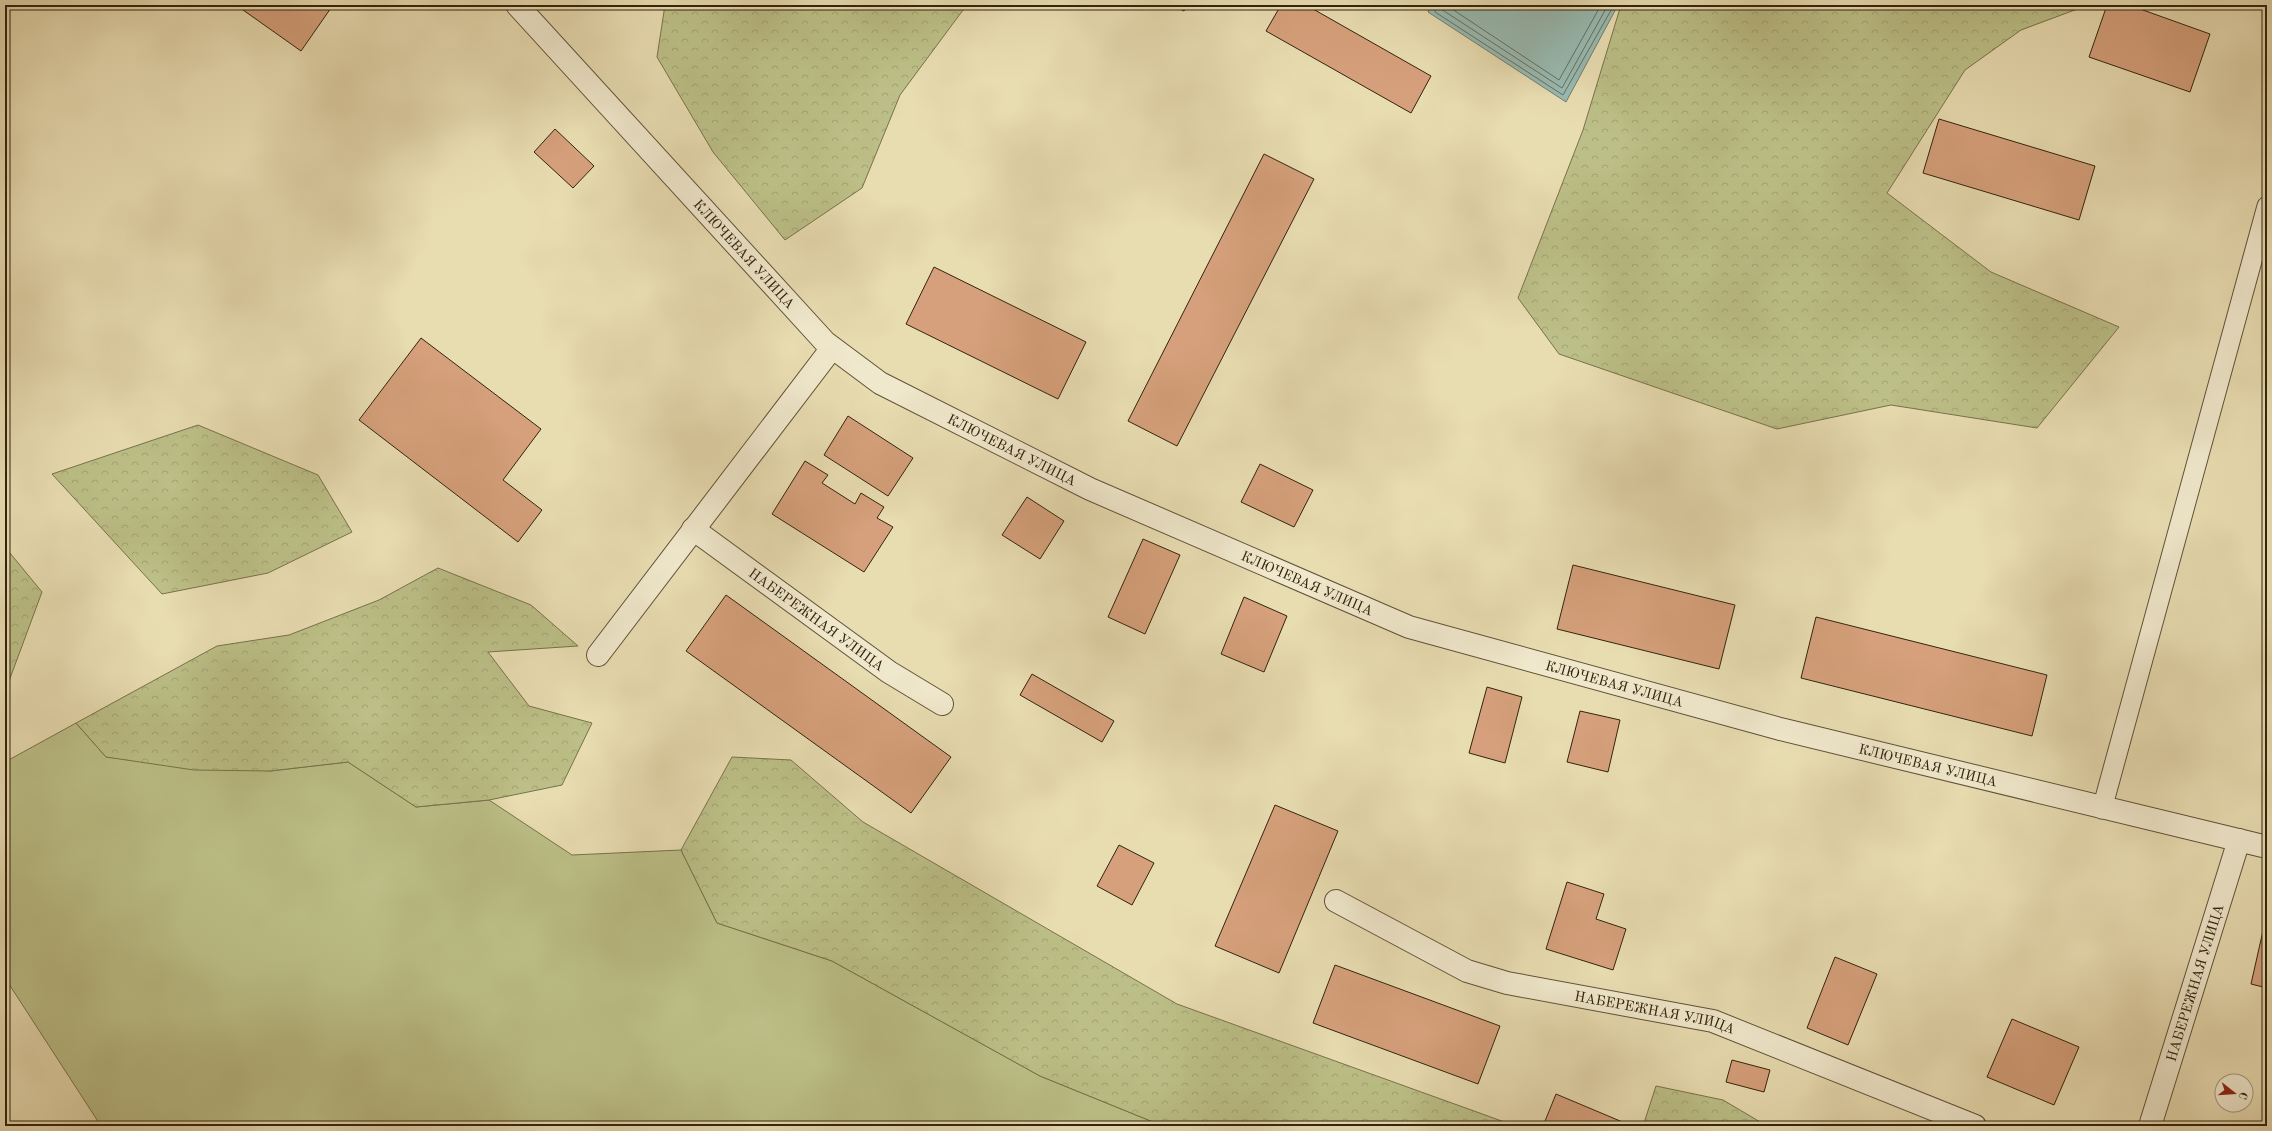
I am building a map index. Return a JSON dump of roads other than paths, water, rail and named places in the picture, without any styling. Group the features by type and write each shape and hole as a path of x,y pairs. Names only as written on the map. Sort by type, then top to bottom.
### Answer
{"street":[{"name":"КЛЮЧЕВАЯ УЛИЦА","path":"517,5 832,348 880,384 1090,489 1409,627 1780,729 2102,809 2267,847"},
{"path":"598,655 832,348"},
{"name":"НАБЕРЕЖНАЯ УЛИЦА","path":"693,529 889,672 942,704"},
{"name":"НАБЕРЕЖНАЯ УЛИЦА","path":"2150,1126 2239,840"},
{"name":"НАБЕРЕЖНАЯ УЛИЦА","path":"1336,901 1467,971 1507,983 1713,1021 1975,1126"}],"lane":[{"path":"2102,809 2267,206"}],"water":[{"path":"1431,5 1618,5 1566,102 1428,12"}]}
